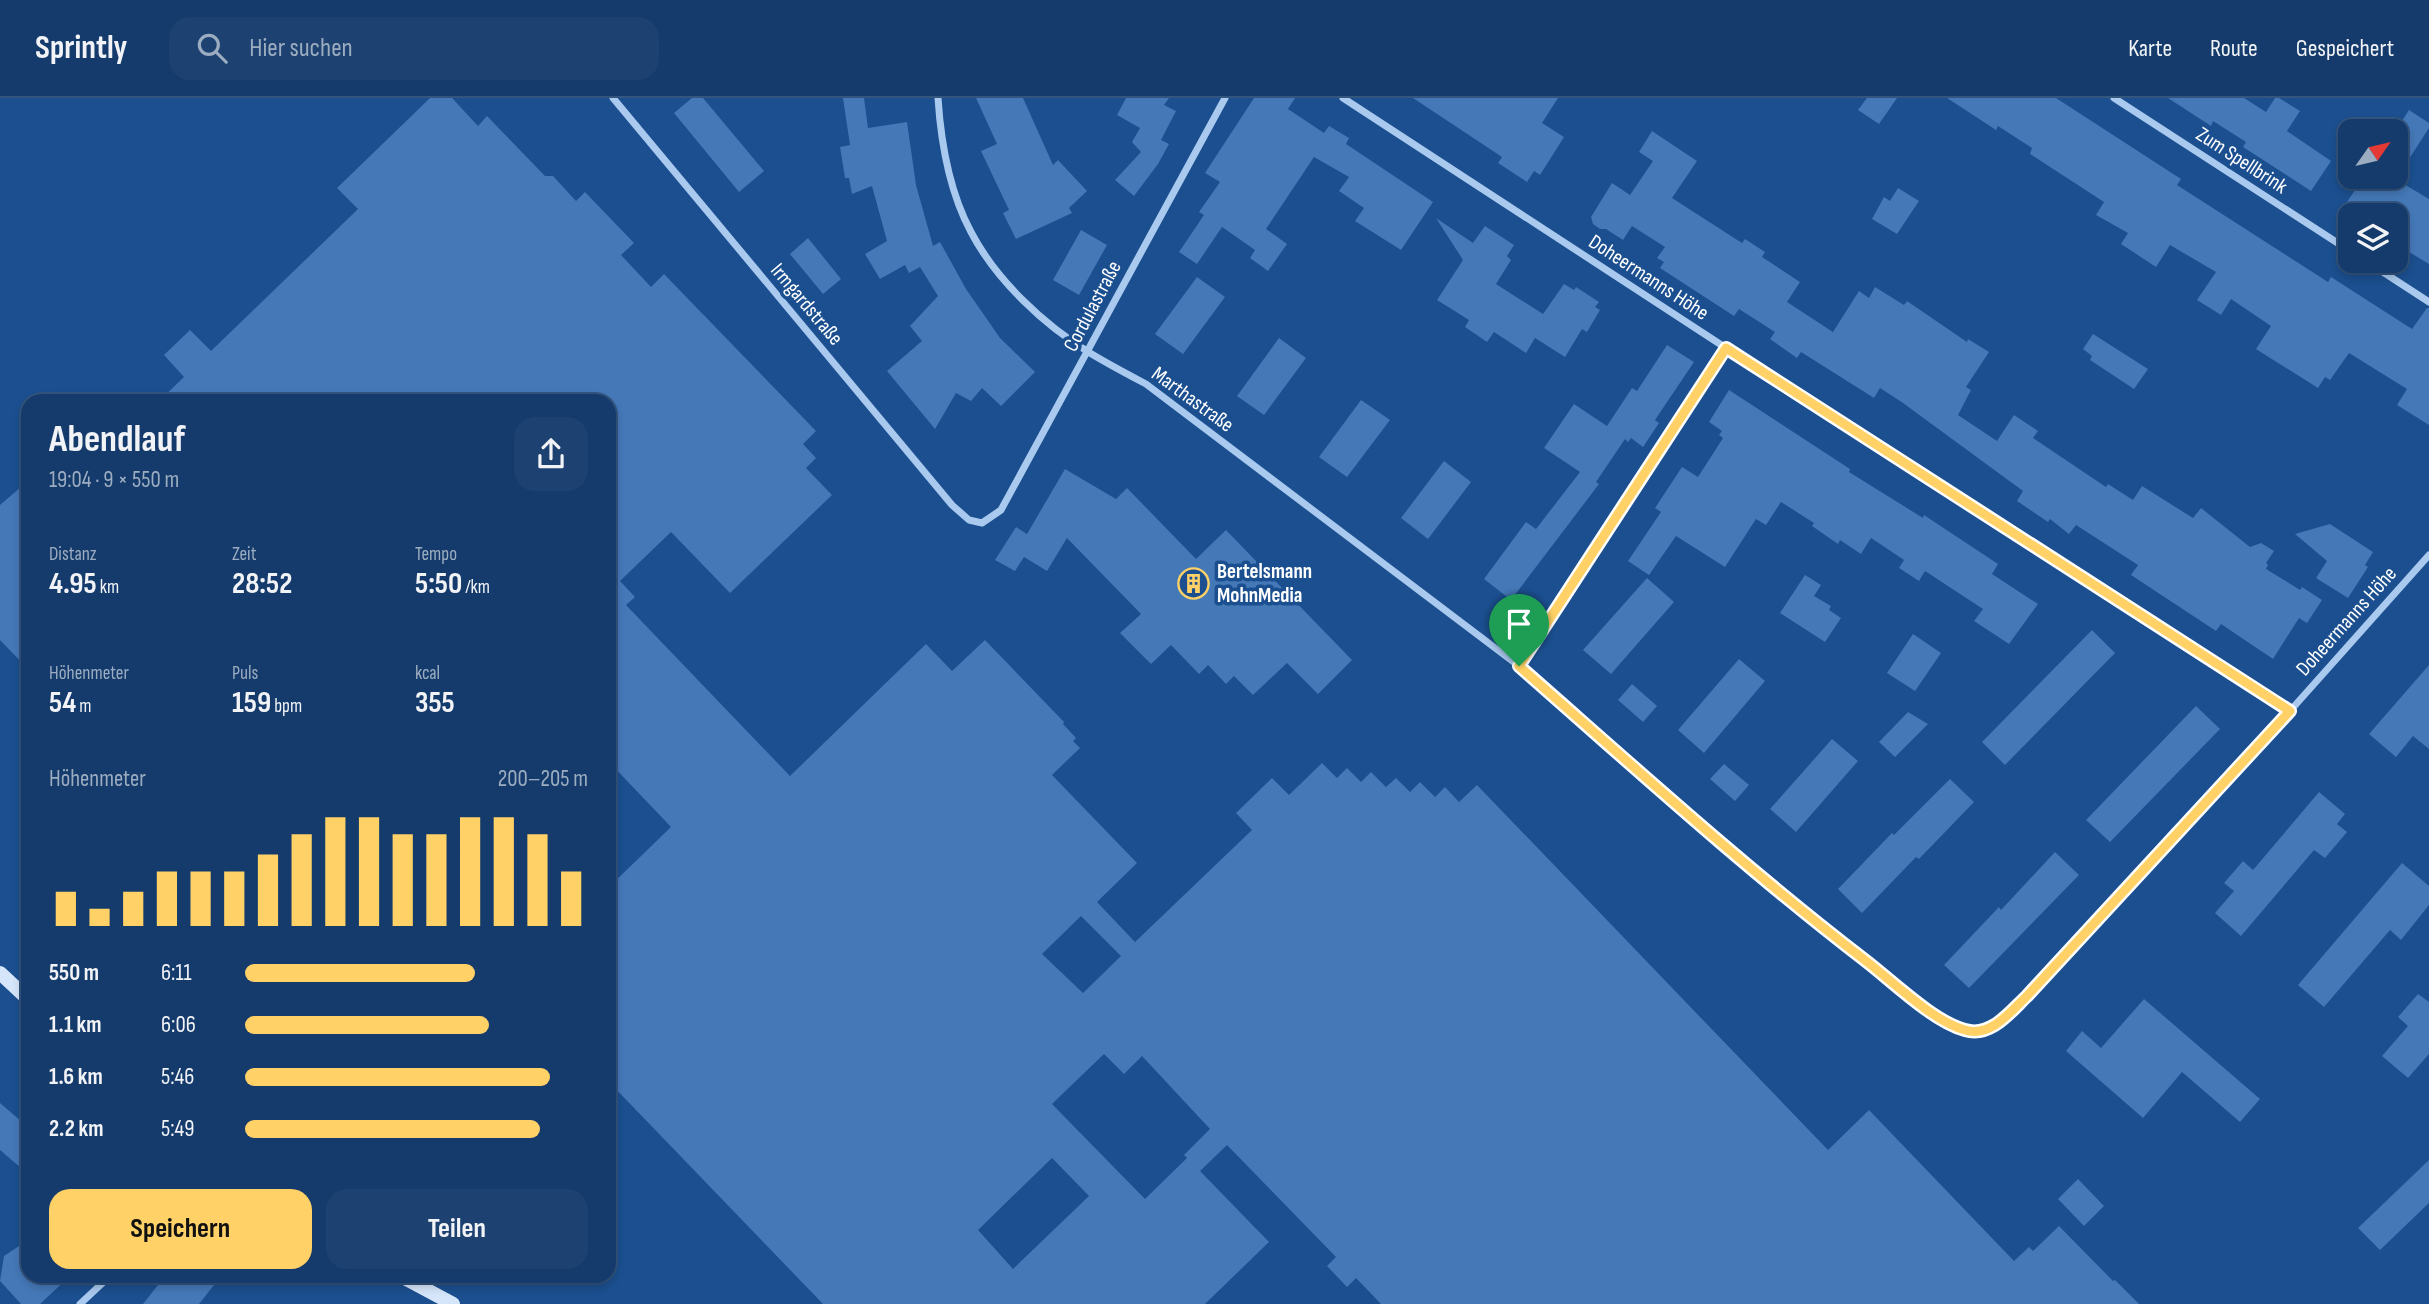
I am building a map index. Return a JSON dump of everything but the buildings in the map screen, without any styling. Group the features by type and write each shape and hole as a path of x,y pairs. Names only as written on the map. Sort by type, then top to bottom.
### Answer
{"main road":[{"path":"0,974 21,993"},
{"path":"414,1283 453,1304"}],"street":[{"name":"Irmgardstraße","path":"612,98 951,505 969,520 982,523"},
{"name":"Marthastraße","path":"938,98 940,126 950,178 971,233 1007,284 1042,318 1088,352 1146,384 1519,666 1792,904 1937,1016 1967,1031 1986,1030 2001,1021"},
{"name":"Cordulastraße","path":"982,523 1001,510 1225,98"},
{"name":"Doheermanns Höhe","path":"1343,98 2290,711"},
{"name":"Zum Spellbrink","path":"2114,98 2338,243"},
{"path":"2384,273 2429,302"},
{"path":"1519,666 1726,348"},
{"name":"Doheermanns Höhe","path":"2001,1021 2290,711 2429,555"},
{"path":"80,1304 102,1283"}],"place":[{"name":"Bertelsmann MohnMedia","path":"1194,583"}],"route":[{"path":"1726,348 2290,711 2027,996 2001,1021 1986,1030 1967,1031 1937,1016 1792,904 1519,666 1726,348"}]}
